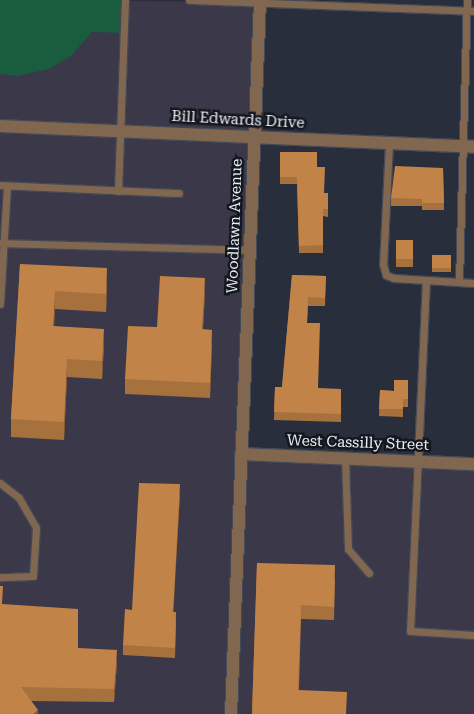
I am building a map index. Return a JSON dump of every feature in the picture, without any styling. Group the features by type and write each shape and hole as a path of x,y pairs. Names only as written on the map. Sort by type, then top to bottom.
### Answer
{"street":[{"name":"Woodlawn Avenue","path":"231,714 260,1"},
{"name":"Bill Edwards Drive","path":"0,126 468,147"},
{"name":"West Cassilly Street","path":"241,454 474,464"}],"lane":[{"path":"118,191 125,0"},
{"path":"189,0 260,1 471,12"},
{"path":"459,282 468,147 471,12 467,0"},
{"path":"389,143 383,269 386,275 394,278 474,283"},
{"path":"0,304 4,185 179,193"},
{"path":"2,244 250,250"},
{"path":"426,280 416,461 410,632 474,635"},
{"path":"345,458 348,549 370,574"},
{"path":"0,577 33,576 36,528 19,498 1,484"}],"shaded area":[{"path":"0,0 260,2 241,454 474,464 474,714 0,714"}],"green space":[{"path":"0,0 125,0 124,33 92,32 71,56 49,69 17,76 0,74"}],"building":[{"path":"280,152 317,152 317,167 325,167 324,193 328,193 328,209 323,209 323,245 299,246 297,177 280,177"},
{"path":"395,166 443,168 444,203 422,203 422,199 391,198"},
{"path":"396,240 413,240 413,259 396,259"},
{"path":"432,255 451,255 451,268 432,268"},
{"path":"20,264 107,268 106,294 55,291 53,326 104,329 102,361 67,359 64,422 11,419"},
{"path":"292,275 326,276 325,298 308,297 307,323 320,323 318,388 341,389 341,414 274,412 275,387 282,387"},
{"path":"160,276 205,278 202,329 212,330 210,383 125,379 128,326 157,327"},
{"path":"394,380 408,380 408,399 403,399 403,409 379,409 380,390 394,391"},
{"path":"139,483 180,484 173,612 176,612 175,648 123,645 125,609 132,610"},
{"path":"257,563 335,565 334,607 301,605 298,690 347,692 346,714 252,714"},
{"path":"0,586 3,586 2,604 78,609 78,648 117,650 114,689 21,687 38,710 33,714 0,714"}]}
